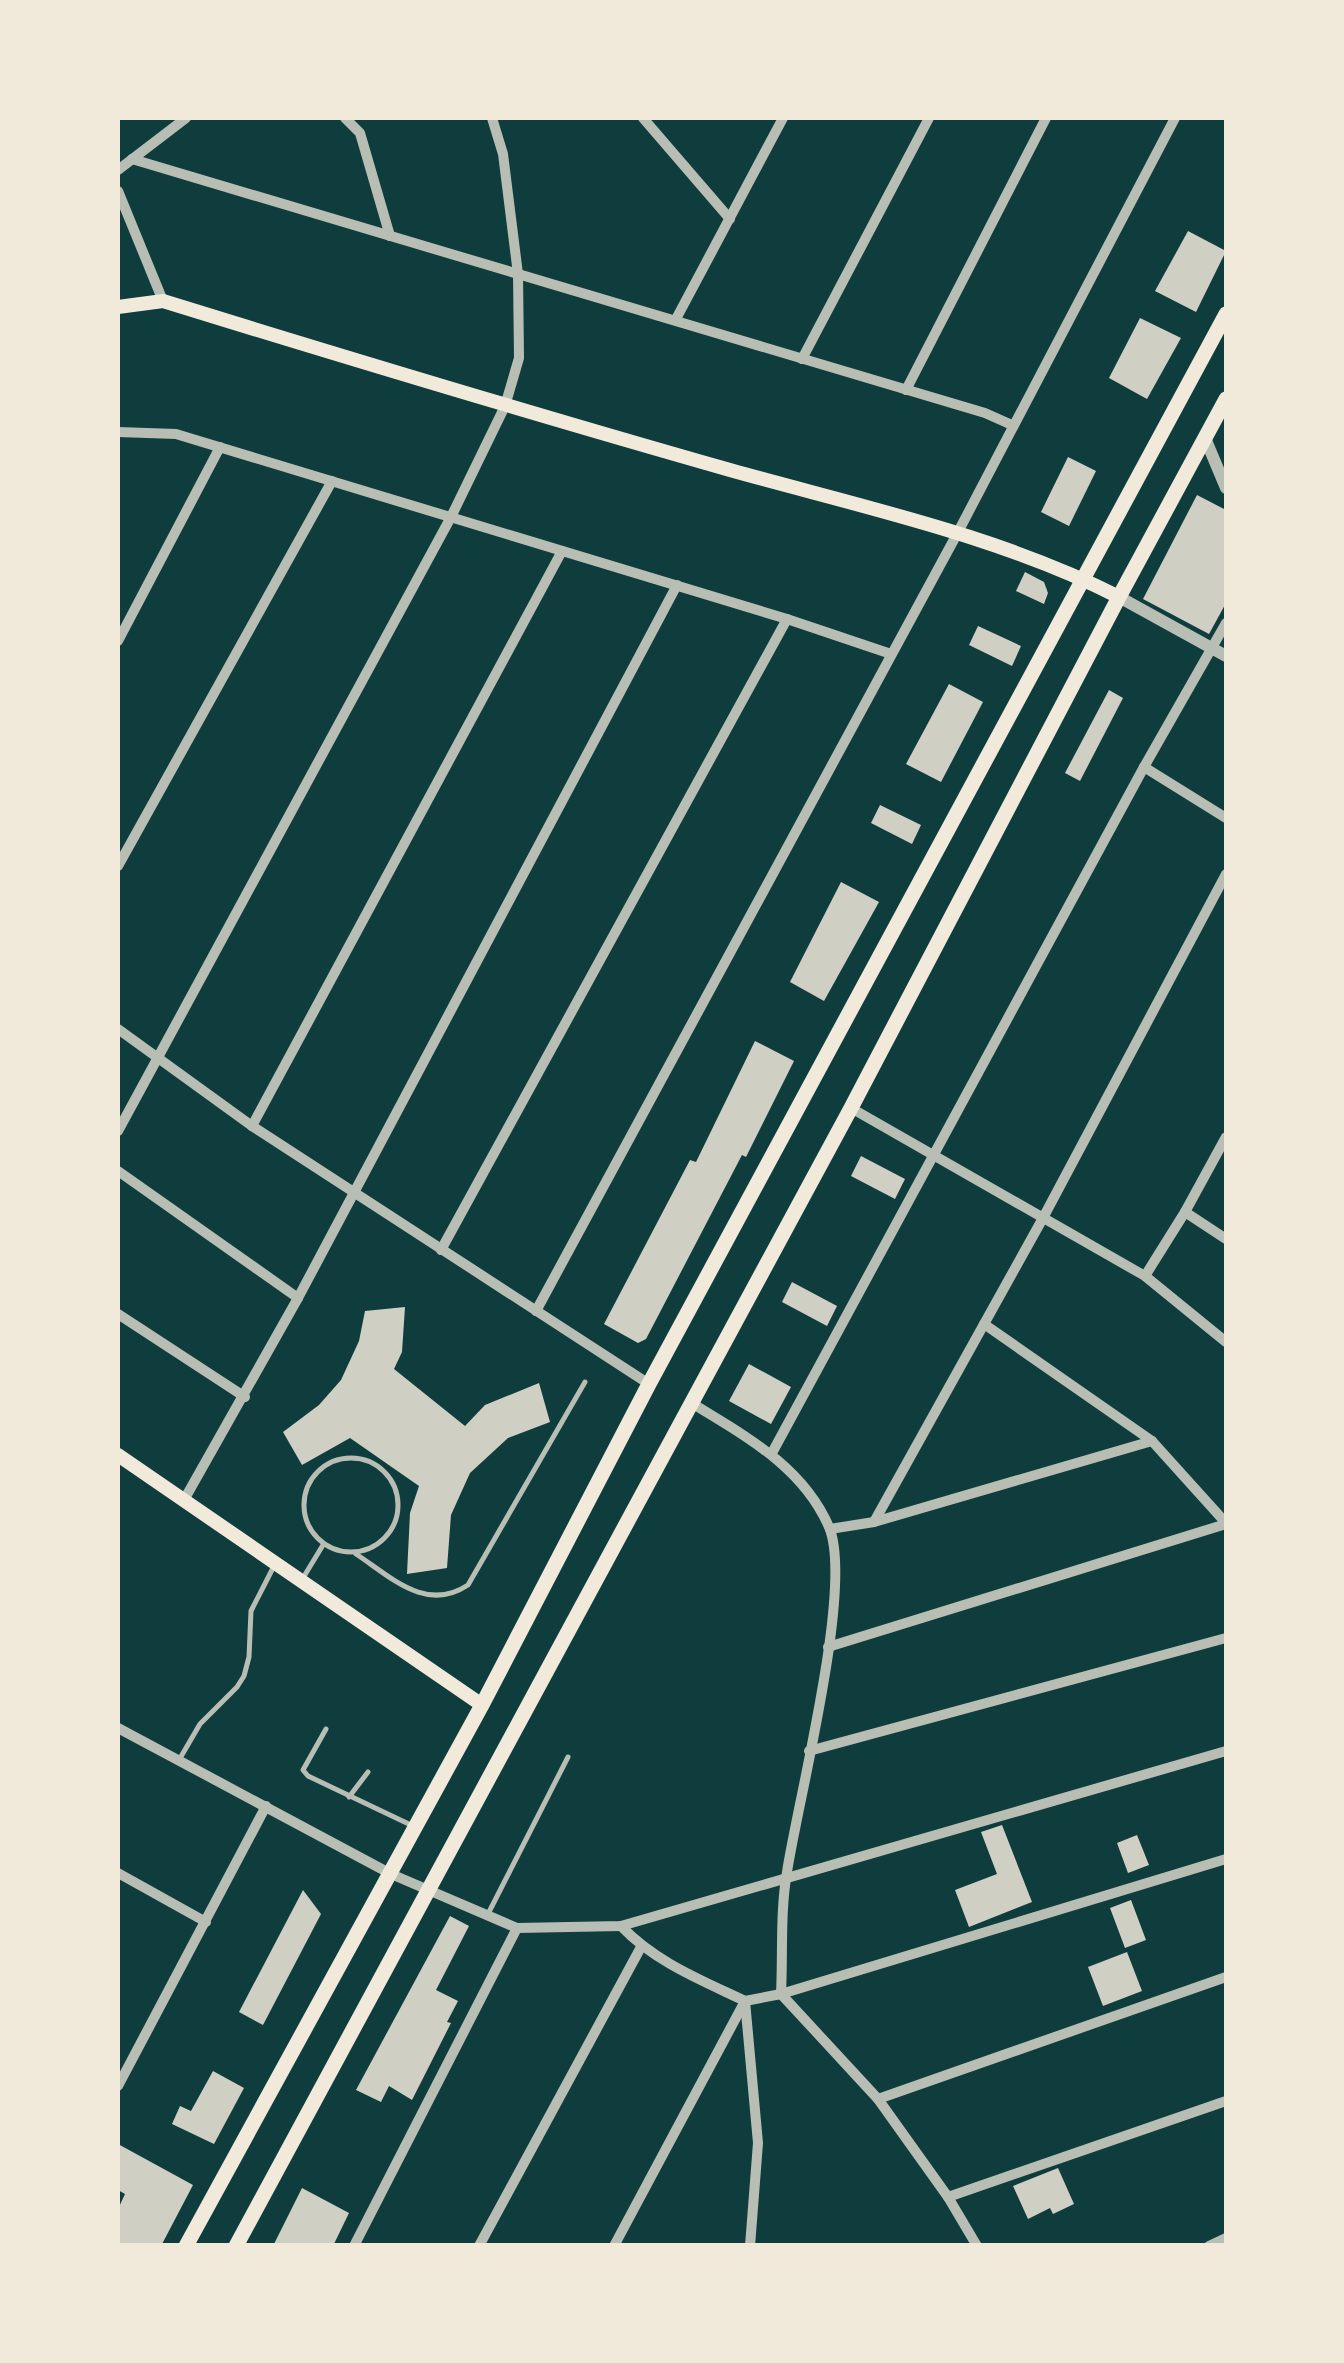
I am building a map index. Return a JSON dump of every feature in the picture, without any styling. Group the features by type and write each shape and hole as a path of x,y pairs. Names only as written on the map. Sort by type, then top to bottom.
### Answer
{"main road":[{"path":"118,306 162,301 505,406 957,534 1084,579 1118,597"},
{"path":"186,2246 416,1828 649,1384 1226,314"},
{"path":"236,2246 851,1108 1118,597 1226,400"},
{"path":"118,1455 482,1705"}],"street":[{"path":"118,170 186,118"},
{"path":"345,118 360,134 390,236"},
{"path":"118,1132 451,517 505,406 519,358 518,274 503,154 492,118"},
{"path":"643,118 730,219"},
{"path":"676,319 783,118"},
{"path":"802,359 929,118"},
{"path":"906,390 1046,118"},
{"path":"536,1310 957,534 1175,118"},
{"path":"132,159 676,319 1012,424"},
{"path":"118,192 162,301"},
{"path":"118,432 176,434 787,618 891,654"},
{"path":"1205,438 1226,488"},
{"path":"118,641 220,447"},
{"path":"118,866 332,481"},
{"path":"252,1126 562,550"},
{"path":"184,1500 298,1298 677,586"},
{"path":"1118,597 1226,656"},
{"path":"441,1250 787,618"},
{"path":"772,1453 1144,766 1226,623"},
{"path":"1144,766 1226,818"},
{"path":"874,1522 1043,1218 1226,874"},
{"path":"118,1029 252,1126 649,1384"},
{"path":"851,1108 1144,1276 1226,1342"},
{"path":"1144,1276 1226,1137"},
{"path":"118,1171 298,1298"},
{"path":"1185,1212 1226,1239"},
{"path":"118,1314 244,1398"},
{"path":"828,1648 1226,1523 1152,1440 984,1324"},
{"path":"690,1402 772,1453 806,1489 830,1528 836,1566 828,1648 786,1878 781,1994 878,2098 948,2197 977,2246"},
{"path":"830,1528 874,1522 1152,1440"},
{"path":"809,1751 1226,1638"},
{"path":"118,1728 391,1874 516,1928 621,1926 1226,1751"},
{"path":"118,2086 266,1806"},
{"path":"621,1926 641,1947 745,2002 1226,1859"},
{"path":"118,1873 206,1922"},
{"path":"354,2246 516,1928"},
{"path":"479,2246 641,1947"},
{"path":"878,2098 1226,1977"},
{"path":"614,2246 745,2002"},
{"path":"745,2002 758,2143 750,2246"},
{"path":"948,2197 1226,2102"},
{"path":"1208,2246 1226,2238"}],"lane":[{"path":"356,1554 386,1540 400,1509 392,1476 364,1457 331,1460 307,1484 304,1517 323,1545 356,1554 411,1590 433,1597 453,1596 468,1586 585,1382"},
{"path":"301,1580 323,1545"},
{"path":"178,1760 194,1732 244,1676 251,1611 276,1563"},
{"path":"326,1729 304,1770 308,1776 416,1828"},
{"path":"487,1916 568,1757"},
{"path":"349,1798 368,1772"}],"building":[{"path":"1188,231 1226,251 1196,312 1155,291"},
{"path":"1140,318 1181,338 1147,399 1109,378"},
{"path":"1068,457 1096,471 1069,526 1041,512"},
{"path":"1197,495 1226,510 1226,603 1209,634 1143,599"},
{"path":"1025,572 1044,582 1048,593 1044,604 1016,591"},
{"path":"978,626 1021,646 1012,666 969,645"},
{"path":"949,684 983,702 941,782 906,764"},
{"path":"1109,690 1123,698 1080,781 1065,773"},
{"path":"880,805 921,825 912,844 871,823"},
{"path":"841,882 879,902 824,1001 790,982"},
{"path":"755,1041 794,1061 646,1339 638,1343 604,1324 690,1160 696,1162"},
{"path":"861,1156 905,1179 895,1199 851,1176"},
{"path":"792,1282 837,1306 827,1326 782,1302"},
{"path":"405,1307 402,1352 394,1369 465,1426 485,1405 539,1383 550,1422 508,1438 470,1473 451,1515 447,1568 407,1574 410,1513 419,1486 350,1438 302,1465 283,1432 319,1405 341,1380 359,1341 365,1311"},
{"path":"749,1364 791,1387 771,1424 729,1401"},
{"path":"1002,1825 1032,1902 969,1927 955,1890 997,1874 981,1832"},
{"path":"1137,1835 1149,1865 1128,1873 1117,1843"},
{"path":"303,1890 321,1914 263,2025 239,2012"},
{"path":"1131,1900 1146,1940 1125,1948 1110,1908"},
{"path":"450,1916 469,1926 436,1990 458,2001 447,2022 451,2023 412,2100 389,2086 381,2102 356,2090"},
{"path":"1127,1952 1142,1991 1103,2006 1088,1967"},
{"path":"213,2071 244,2088 214,2144 172,2124 180,2106 191,2111"},
{"path":"118,2144 193,2185 161,2246 118,2246 118,2209 125,2194 118,2190"},
{"path":"1058,2168 1074,2204 1053,2214 1050,2208 1028,2219 1013,2186"},
{"path":"302,2188 349,2213 333,2246 273,2246"}]}
